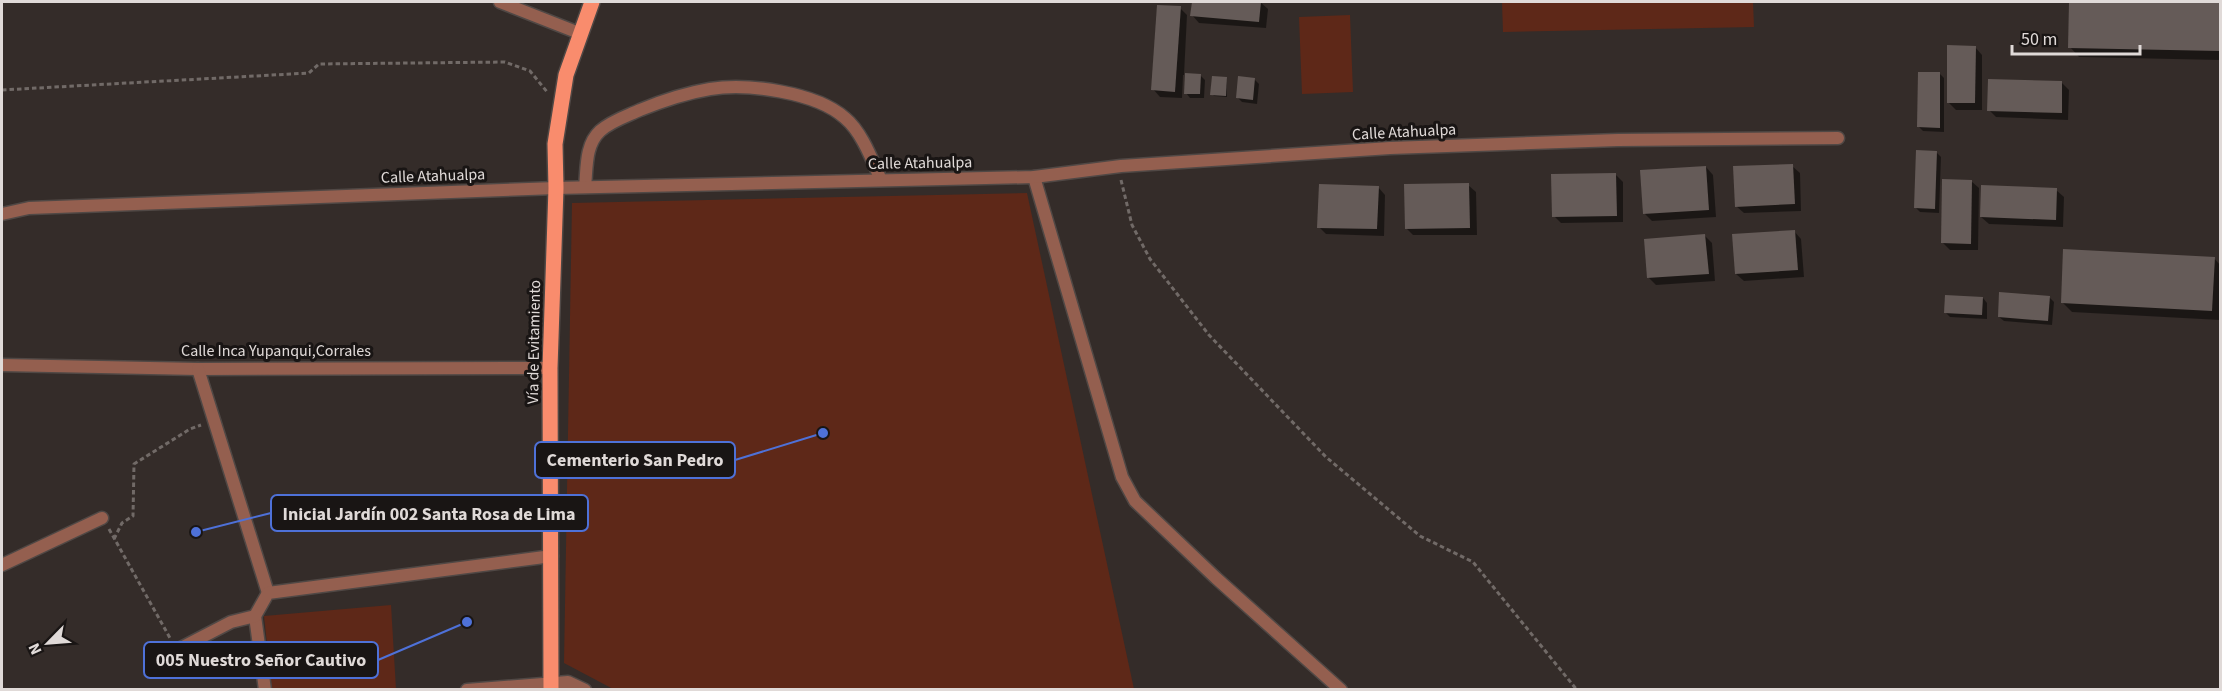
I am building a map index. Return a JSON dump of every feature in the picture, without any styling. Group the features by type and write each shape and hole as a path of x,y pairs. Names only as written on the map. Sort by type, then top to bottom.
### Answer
{"main road":[{"name":"Vía de Evitamiento","path":"551,686 550,368 556,188 555,144 566,75 579,33 592,2"}],"street":[{"path":"500,2 579,33"},
{"path":"585,187 589,148 600,131 622,117 661,102 711,89 757,89 812,99 846,118 866,148 881,180"},
{"name":"Calle Atahualpa","path":"2,214 29,208 556,188 1034,177 1120,166 1401,147 1618,140 1838,138"},
{"path":"1034,177 1122,477 1135,501 1216,578 1341,690"},
{"name":"Calle Inca Yupanqui,Corrales","path":"2,365 198,369 550,368"},
{"path":"198,369 268,593 255,616 265,690"},
{"path":"2,565 102,518"},
{"path":"268,593 552,556"},
{"path":"177,650 231,622 255,616"},
{"path":"467,690 551,686 568,682 585,690"}],"path":[{"path":"2,90 309,73 319,64 505,62 530,72 560,108"},
{"path":"1120,166 1121,189 1132,225 1150,259 1209,335 1326,457 1420,536 1473,562 1577,690"},
{"path":"114,539 122,523 133,516 134,464 190,429 215,422"},
{"path":"102,518 177,650"}],"shaded area":[{"path":"1502,2 1753,2 1754,27 1503,32"},
{"path":"1350,15 1353,92 1302,94 1299,17"},
{"path":"1027,193 1134,689 615,690 564,663 572,203"},
{"path":"391,605 396,689 272,689 264,616"}],"building":[{"path":"1192,2 1261,2 1259,22 1190,16"},
{"path":"2069,2 2220,2 2220,51 2068,48"},
{"path":"1157,5 1181,6 1175,92 1151,90"},
{"path":"1947,45 1976,46 1975,103 1947,103"},
{"path":"1918,72 1940,72 1940,128 1917,127"},
{"path":"1185,73 1201,74 1200,94 1184,94"},
{"path":"1212,76 1227,77 1226,96 1210,95"},
{"path":"1238,76 1255,78 1253,100 1236,98"},
{"path":"1988,79 2062,81 2062,113 1987,111"},
{"path":"1916,150 1937,151 1935,209 1914,208"},
{"path":"1793,164 1795,204 1735,207 1733,166"},
{"path":"1706,166 1709,210 1643,214 1640,170"},
{"path":"1616,173 1617,216 1552,217 1551,174"},
{"path":"1942,179 1972,180 1971,244 1941,243"},
{"path":"1469,183 1470,228 1405,229 1404,184"},
{"path":"1319,184 1379,186 1377,229 1317,228"},
{"path":"1981,185 2057,188 2056,220 1980,217"},
{"path":"1795,230 1798,270 1735,274 1732,234"},
{"path":"1705,234 1709,274 1647,278 1644,239"},
{"path":"2063,249 2215,257 2212,311 2061,303"},
{"path":"1999,292 2050,296 2048,321 1998,317"},
{"path":"1945,295 1983,297 1982,315 1944,313"}],"place":[{"name":"Cementerio San Pedro","path":"823,433"},
{"name":"Inicial Jardín 002 Santa Rosa de Lima","path":"196,532"},
{"name":"005 Nuestro Señor Cautivo","path":"467,622"}]}
